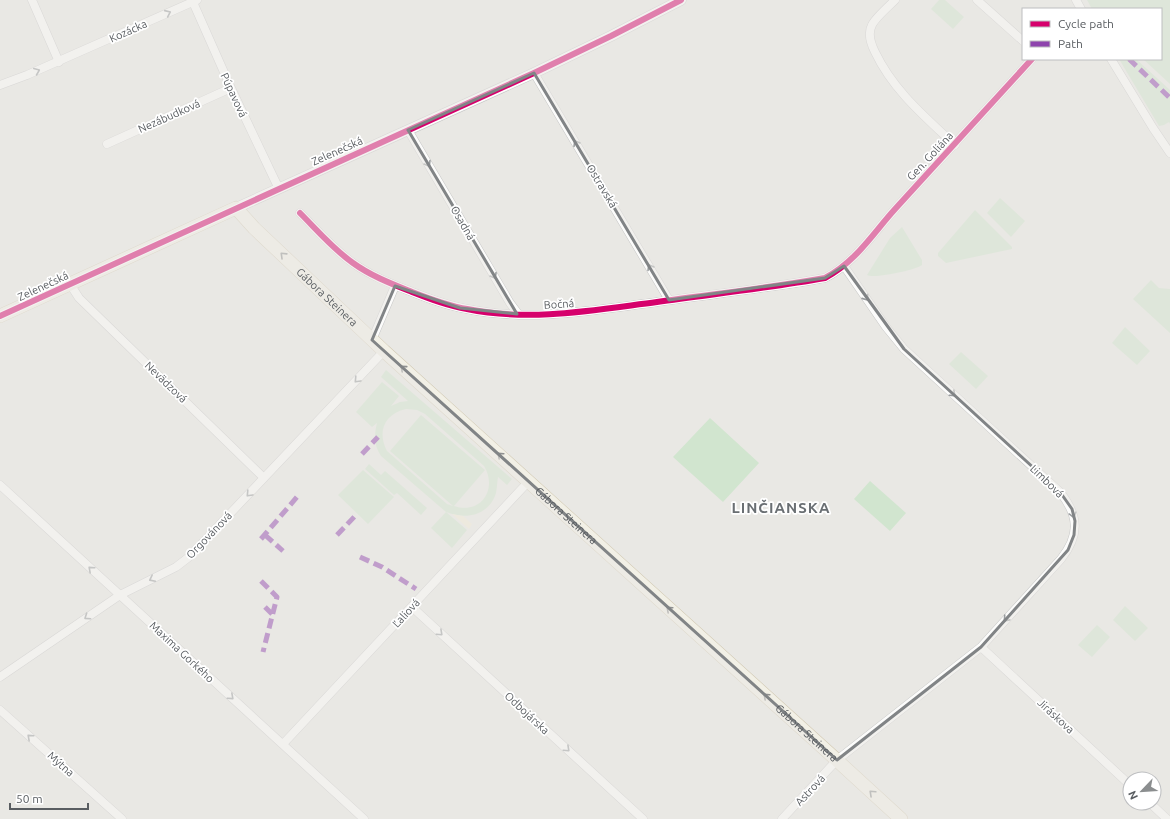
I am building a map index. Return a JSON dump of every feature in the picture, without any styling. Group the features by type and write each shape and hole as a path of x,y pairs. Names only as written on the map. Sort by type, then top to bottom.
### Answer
{"main road":[{"name":"Zelenečská","path":"0,316 236,208"},
{"name":"Gábora Steinera","path":"236,208 254,228 372,340 901,819"}],"street":[{"path":"32,0 59,62"},
{"name":"Zelenečská","path":"236,208 534,73 681,0"},
{"path":"895,0 872,25 870,40 873,48 881,65 906,99 955,145"},
{"path":"977,0 1022,40"},
{"name":"Kozácka","path":"0,85 59,62 194,1"},
{"name":"Púpavová","path":"194,1 231,88 279,189"},
{"name":"Gen. Goliána","path":"844,266 859,252 895,209 1031,60"},
{"path":"1112,60 1170,153"},
{"name":"Ostravská","path":"534,73 669,300"},
{"name":"Nezábudková","path":"107,144 231,88"},
{"name":"Osadná","path":"408,130 518,315"},
{"name":"Bočná","path":"300,213 352,263 368,273 395,286 460,308 518,315 577,313 825,278 844,266"},
{"name":"Limbová","path":"837,760 981,647 1068,550 1073,540 1075,530 1075,521 1072,509 1060,492 904,349 886,327 844,266"},
{"name":"Nevädzová","path":"70,284 78,298 264,478"},
{"path":"372,340 395,286"},
{"name":"Orgovánová","path":"0,677 120,595 182,563 384,351"},
{"name":"Ľaliová","path":"283,744 529,481"},
{"name":"Maxima Gorkého","path":"0,485 364,819"},
{"name":"Odbojárska","path":"412,607 643,819"},
{"name":"Jiráskova","path":"981,647 1122,778"},
{"name":"Mýtna","path":"0,710 122,819"},
{"name":"Astrová","path":"782,819 837,760"},
{"path":"1158,811 1167,819"}],"highlighted area":[{"path":"534,73 669,300 825,278 844,266 904,349 1060,492 1072,509 1075,521 1074,535 1068,550 981,647 837,760 372,340 395,286 460,308 517,314 408,130"}],"green space":[{"path":"939,0 945,0 964,17 953,29 931,9"},
{"path":"1087,0 1170,0 1170,84 1144,60 1162,60 1162,8 1091,8"},
{"path":"1120,60 1137,60 1170,90 1170,124 1169,122 1159,126"},
{"path":"1000,198 1025,221 1011,237 987,213"},
{"path":"975,210 1012,247 1012,249 946,263 938,256 938,253"},
{"path":"902,227 922,260 922,265 895,273 878,276 867,275 890,238"},
{"path":"1151,280 1159,288 1170,289 1170,333 1133,299"},
{"path":"1125,327 1150,351 1137,365 1112,343"},
{"path":"961,352 988,376 976,389 949,364"},
{"path":"386,370 512,479 507,485 498,477 496,493 493,501 488,507 476,514 468,516 461,516 446,512 381,456 375,440 377,423 372,427 356,412 382,382 399,396 391,406 400,402 408,401 381,377","holes":["406,409 417,410 425,414 484,466 488,475 488,491 479,503 472,507 464,508 454,506 485,470 421,415 390,451 453,506 447,504 387,451 384,444 383,431 384,425 388,419 398,411"]},
{"path":"710,418 759,463 723,502 673,457"},
{"path":"369,464 381,475 385,471 427,508 421,515 397,493 394,495 365,469"},
{"path":"363,470 394,497 368,524 338,495"},
{"path":"870,481 906,513 890,531 854,499"},
{"path":"446,512 467,530 452,548 431,528"},
{"path":"1125,606 1148,628 1135,641 1113,620"},
{"path":"1097,625 1110,637 1092,657 1078,645"}],"sand":[{"path":"452,514 463,516 472,524 469,529"}],"marked path":[{"path":"1130,60 1170,98"},
{"path":"362,454 378,437"},
{"path":"261,539 297,497"},
{"path":"337,535 357,514"},
{"path":"265,535 283,551"},
{"path":"360,557 382,567 416,589"},
{"path":"261,581 277,597 263,652"},
{"path":"265,607 273,615"}],"cycle path":[{"path":"0,316 534,73 681,0"},
{"path":"300,213 339,252 360,268 374,276 439,302 460,308 491,313 539,315 586,311 762,288 825,278 846,264 864,246 896,208 1031,60"}],"district":[{"name":"LINČIANSKA","path":"781,507"}]}
